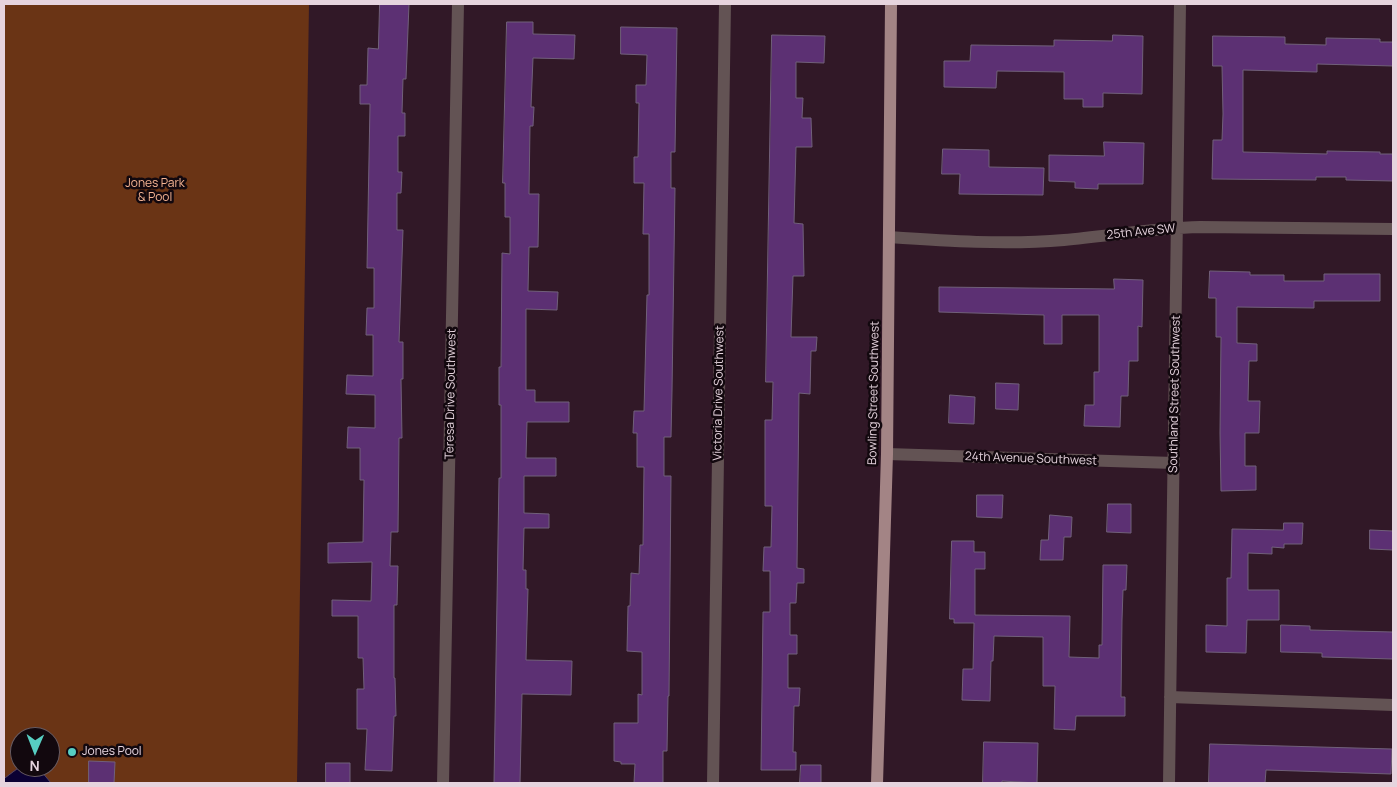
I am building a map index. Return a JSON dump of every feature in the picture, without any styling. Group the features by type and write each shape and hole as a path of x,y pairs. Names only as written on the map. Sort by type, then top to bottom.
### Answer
{"main road":[{"name":"Bowling Street Southwest","path":"877,783 887,454 891,4"}],"street":[{"name":"Teresa Drive Southwest","path":"443,783 458,4"},
{"name":"Victoria Drive Southwest","path":"713,783 725,4"},
{"name":"Southland Street Southwest","path":"1169,783 1180,4"},
{"name":"25th Ave SW","path":"889,237 1002,242 1054,240 1177,228 1393,229"},
{"name":"24th Avenue Southwest","path":"887,454 1174,463"},
{"path":"1170,697 1393,705"}],"green space":[{"name":"Jones Park & Pool","path":"4,4 309,4 297,783 4,783"}],"shaded area":[{"path":"10,774 10,777 46,777 51,783 4,783 4,779"}],"building":[{"path":"380,4 409,4 406,79 403,79 402,113 405,113 405,136 398,136 398,172 402,172 401,193 397,193 397,230 403,230 399,342 403,342 403,379 401,379 402,438 399,438 398,532 391,532 390,566 398,566 397,605 394,605 396,716 394,716 392,771 365,770 367,729 357,729 357,689 364,689 363,658 358,658 358,616 332,616 332,600 371,601 372,562 328,563 328,543 363,542 364,480 360,480 360,448 347,448 348,427 375,428 375,395 346,394 347,375 373,376 373,335 366,335 367,308 374,308 374,268 367,268 370,104 360,104 360,85 367,85 368,48 378,49"},
{"path":"507,22 533,22 533,34 575,35 574,59 533,58 531,107 534,107 533,126 530,126 529,194 539,194 538,247 529,247 528,291 558,292 557,310 526,309 526,390 535,390 535,402 569,402 569,422 527,422 526,458 556,458 556,476 524,476 524,513 549,514 549,528 524,528 523,570 526,570 526,589 528,589 526,660 572,661 571,695 522,694 520,783 494,783 499,478 501,478 499,367 501,367 502,253 510,254 510,217 505,217 505,183 503,183"},
{"path":"621,27 677,28 675,152 671,152 671,188 675,188 671,437 664,437 664,476 671,476 669,696 667,751 663,751 663,783 634,783 635,764 621,764 621,762 614,761 614,723 638,723 638,694 642,695 642,652 627,651 631,573 639,574 640,545 643,545 644,467 637,467 637,433 633,433 634,411 644,411 647,295 649,295 649,234 643,234 644,183 634,183 634,157 638,157 639,103 636,103 636,85 646,85 647,55 621,54"},
{"path":"772,35 825,36 824,63 796,62 796,98 803,98 802,118 811,118 812,147 796,147 794,223 803,224 804,276 793,276 791,337 817,337 816,351 811,351 810,394 799,393 797,568 804,569 804,583 797,583 796,603 790,603 790,635 797,635 797,654 788,654 788,688 800,688 799,706 794,706 793,752 796,752 796,770 761,770 763,612 770,612 770,571 763,571 764,547 771,547 772,506 765,506 765,420 772,420 773,382 766,382"},
{"path":"1113,35 1143,36 1142,94 1103,93 1103,107 1083,107 1083,99 1064,99 1064,72 997,71 996,88 944,87 944,61 970,61 971,45 1054,46 1054,40 1112,41"},
{"path":"1213,36 1285,37 1285,44 1326,45 1326,38 1380,39 1380,42 1393,42 1393,66 1317,64 1317,72 1243,70 1243,152 1327,154 1327,151 1393,154 1393,181 1346,180 1346,177 1316,177 1316,180 1212,179 1213,140 1222,140 1223,114 1222,66 1213,66"},
{"path":"1104,142 1144,143 1143,184 1098,184 1098,189 1075,188 1075,182 1049,181 1049,155 1104,156"},
{"path":"943,149 989,150 989,167 1044,168 1043,195 959,194 960,174 942,174"},
{"path":"1210,271 1250,272 1250,275 1284,275 1284,281 1324,281 1324,274 1380,274 1380,301 1314,301 1314,308 1237,307 1237,343 1257,344 1257,361 1249,361 1248,401 1260,401 1259,433 1245,433 1245,466 1256,466 1256,490 1221,491 1221,337 1216,337 1216,298 1209,298"},
{"path":"1114,279 1143,280 1142,327 1138,326 1138,361 1129,361 1128,396 1121,396 1120,427 1084,426 1085,405 1094,405 1094,372 1099,372 1099,315 1062,315 1062,344 1044,344 1044,315 939,312 939,287 1114,289"},
{"path":"996,383 1019,384 1018,410 996,409"},
{"path":"950,395 975,397 974,424 949,423"},
{"path":"977,495 1003,495 1002,518 977,517"},
{"path":"1108,504 1131,504 1131,533 1107,532"},
{"path":"1050,515 1072,517 1071,537 1064,537 1063,560 1040,560 1041,540 1048,540"},
{"path":"1284,523 1303,523 1302,544 1284,544 1284,548 1272,547 1272,554 1248,553 1248,590 1279,590 1279,620 1247,620 1246,653 1206,652 1206,625 1227,626 1227,578 1231,578 1232,529 1283,530"},
{"path":"1370,530 1393,531 1393,550 1370,549"},
{"path":"952,541 974,541 974,552 985,552 985,569 975,569 975,615 1070,616 1069,657 1099,658 1099,645 1102,645 1103,565 1127,565 1126,590 1123,590 1122,620 1121,697 1125,697 1125,716 1076,716 1075,730 1054,729 1055,686 1043,686 1043,637 994,636 990,701 962,700 963,669 973,669 974,623 954,623 954,619 950,619"},
{"path":"1281,625 1310,626 1310,630 1393,632 1393,659 1322,657 1322,653 1281,652"},
{"path":"984,742 1038,743 1037,783 1002,781 1002,783 983,783"},
{"path":"1210,744 1392,749 1391,774 1266,770 1265,783 1209,783"},
{"path":"89,761 115,762 114,783 89,783"},
{"path":"326,763 350,763 350,783 326,783"},
{"path":"801,765 821,765 821,783 800,783"}],"place":[{"name":"Jones Pool","path":"72,752"}]}
